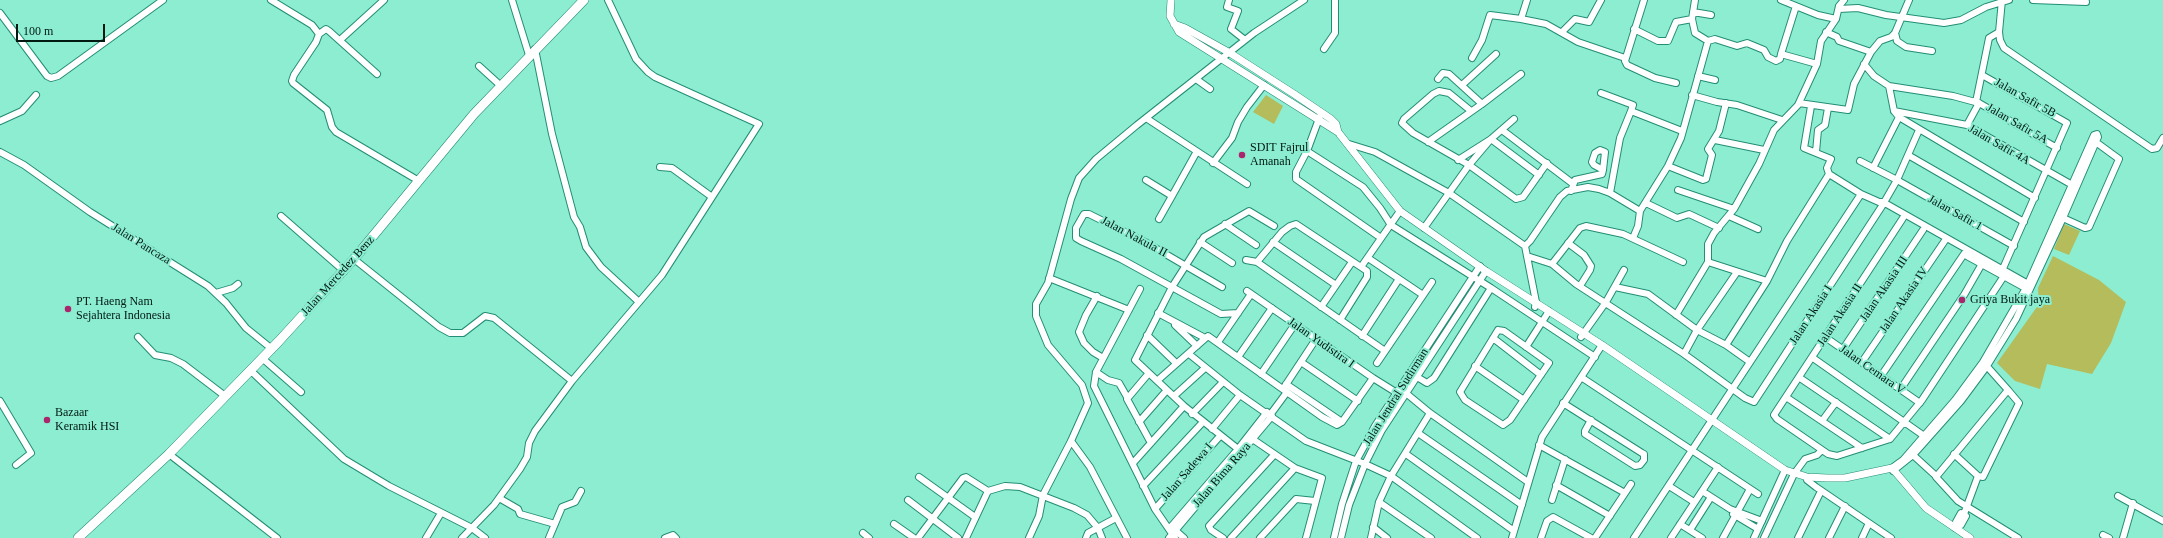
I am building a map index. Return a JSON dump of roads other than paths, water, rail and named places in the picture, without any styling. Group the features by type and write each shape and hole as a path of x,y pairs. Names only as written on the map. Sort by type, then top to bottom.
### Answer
{"main road":[{"name":"Jalan Mercedez Benz","path":"78,538 169,454 272,349 344,271 474,114 532,52 584,0"}],"street":[{"path":"0,13 47,76 51,78 58,76 163,0"},
{"path":"271,0 312,25 319,34"},
{"path":"340,40 384,0"},
{"path":"512,0 532,52 574,217 580,228 586,247 601,267 638,302"},
{"path":"462,538 499,498 525,461 529,443 535,430 572,382 662,275 759,124 655,77 648,72 636,59 608,0"},
{"path":"1171,0 1169,10 1174,24 1179,32 1264,85 1320,116"},
{"path":"1229,0 1228,7 1238,11 1231,29 1245,40"},
{"path":"1033,537 1043,495 1071,441 1086,408 1088,397 1082,385 1048,345 1037,321 1036,304 1049,278 1071,198 1079,178 1096,159 1146,118 1245,40 1304,0"},
{"path":"1324,49 1335,33 1335,0"},
{"path":"1521,19 1527,0"},
{"path":"1562,32 1575,19 1589,22 1601,0"},
{"path":"1644,0 1624,61 1627,65 1658,79 1676,84"},
{"path":"1695,0 1692,19 1695,33 1708,41 1715,39 1737,46 1747,43 1764,50 1768,57 1776,61 1780,59 1796,6"},
{"path":"1781,0 1818,15 1836,19"},
{"path":"1676,314 1708,262 1708,244 1734,209 1759,164 1774,130 1799,103 1817,64 1820,44 1826,32 1836,19 1839,8 1844,0"},
{"path":"1799,103 1848,110 1854,84 1864,64 1876,44 1891,37 1895,33 1909,0"},
{"path":"1839,8 1858,8 1902,17 1944,23 1961,20 1986,7 2009,0"},
{"path":"2033,0 2086,2"},
{"path":"2003,2 1999,32 2000,40 2004,48 2152,149 2157,148 2163,138"},
{"path":"1693,12 1710,15"},
{"path":"1472,58 1482,40 1490,15 1546,24 1578,42 1625,58"},
{"path":"1634,29 1658,41 1666,42 1670,39 1676,22 1692,19"},
{"path":"1174,24 1185,28 1230,53 1320,116 1331,129 1338,132 1349,144 1400,211 1548,313 1601,347 1784,471 1807,479 1845,478 1890,470 1913,456 1925,437"},
{"path":"377,74 326,29 319,34 316,42 294,75 292,81 327,110 332,127 336,132 419,181"},
{"path":"1826,32 1837,37 1838,41 1871,52"},
{"path":"1967,125 1978,102 1989,38 1999,32"},
{"path":"1895,33 1897,41 1906,47 1932,51"},
{"path":"1633,238 1638,226 1640,211 1668,166 1682,131 1708,41"},
{"path":"1462,85 1496,54"},
{"path":"1781,54 1817,64"},
{"path":"1864,64 1874,76 1889,86 1894,111 1899,118 2035,198"},
{"path":"479,66 500,86"},
{"path":"1438,79 1443,73 1447,73 1482,104"},
{"path":"1428,142 1482,104 1520,74"},
{"name":"Jalan Safir 5B","path":"1982,75 2064,120 2067,123 2057,148"},
{"path":"1698,76 1715,80"},
{"path":"1196,79 1210,89"},
{"path":"1213,163 1232,138 1238,122 1264,85"},
{"name":"Jalan Safir 5A","path":"1889,86 1978,102 2057,148"},
{"path":"1471,111 1448,93 1442,91 1433,94 1404,119 1402,123 1410,131 1469,165 1516,199 1523,197 1547,163"},
{"path":"1601,93 1633,106 1620,138 1610,193"},
{"path":"0,121 22,111 36,94"},
{"path":"1692,95 1726,103 1782,120"},
{"path":"1668,166 1705,180 1712,155 1708,149 1714,140 1723,118 1726,103"},
{"path":"1726,345 1767,281 1787,241 1829,174 1828,168 1831,159 1804,148 1812,106"},
{"path":"1816,152 1818,130 1825,125 1828,108"},
{"path":"1632,111 1682,131"},
{"name":"Jalan Safir 4A","path":"1894,111 1967,125 2046,172 2074,186"},
{"path":"1320,116 1307,151 1296,172 1296,180 1381,238"},
{"path":"1146,118 1196,153 1247,184"},
{"path":"1873,168 1899,118"},
{"path":"1458,160 1491,139 1514,119"},
{"path":"1502,130 1547,163 1572,184"},
{"path":"1881,204 1897,180 1919,130"},
{"path":"1424,228 1469,165 1491,139"},
{"path":"1491,139 1539,175"},
{"path":"1714,140 1764,150"},
{"path":"1890,470 1903,460 1961,401 2016,319 2028,287 2094,141 2119,159 2089,227 2085,228 2063,218"},
{"path":"1349,144 1375,152 1449,193 1525,246 1536,304"},
{"path":"1764,538 1793,475 1805,459 1817,455 1822,450 1831,456 1835,456 1890,439 1920,403 2002,274 2057,148"},
{"path":"1307,151 1363,187 1380,208 1391,225 1595,356"},
{"name":"Jalan Pancaza","path":"0,152 216,293 246,328 272,349"},
{"path":"1159,219 1196,153"},
{"path":"1908,155 2024,222"},
{"name":"Jalan Safir 1","path":"1860,161 1897,180 2014,246"},
{"path":"660,167 672,168 712,196"},
{"path":"1571,190 1572,184 1578,179 1601,175 1603,170"},
{"path":"1829,174 1861,194 2002,274 2028,287"},
{"path":"1146,180 1172,196"},
{"path":"2028,287 2063,218 2074,186"},
{"path":"1525,246 1563,194 1571,190 1588,187 1610,193 1640,211"},
{"path":"1678,190 1734,209"},
{"path":"1634,538 1693,450 1731,388 1750,362 1861,194"},
{"path":"1646,203 1677,218 1689,214 1719,228"},
{"path":"1881,204 1923,230 1945,241 1964,254 1983,262"},
{"name":"Jalan Akasia I","path":"1731,388 1750,401 1755,401 1881,204"},
{"path":"1238,450 1192,414 1158,380 1135,360 1172,287 1206,234 1249,211 1274,226"},
{"path":"1361,267 1400,211"},
{"name":"Jalan Nakula II","path":"1172,287 1121,259 1078,240 1075,232 1082,216 1087,213 1113,225 1185,266"},
{"path":"281,216 344,271"},
{"path":"1729,216 1758,229"},
{"name":"Jalan Akasia II","path":"1822,450 1777,419 1775,416 1776,411 1800,378 1903,218"},
{"path":"1225,224 1256,245"},
{"path":"1257,262 1286,228 1296,224 1361,267 1368,272 1368,276 1340,320"},
{"path":"1552,264 1580,228 1586,226 1617,232 1684,262"},
{"name":"Jalan Akasia III","path":"1843,349 1923,230"},
{"name":"Jalan Akasia IV","path":"1862,362 1945,241"},
{"path":"1200,242 1232,264"},
{"path":"1273,242 1336,285"},
{"path":"1568,243 1584,255 1590,266 1589,272 1580,286"},
{"name":"Jalan Akasia IV","path":"1881,376 1964,254"},
{"path":"1527,256 1552,264 1580,286 1684,354 1731,388"},
{"path":"1368,258 1423,295"},
{"path":"354,259 440,327 450,333 463,333 485,316 494,318 572,382"},
{"path":"1246,260 1257,262 1385,351"},
{"path":"1321,307 1352,262"},
{"path":"1708,262 1767,281"},
{"path":"1900,390 1964,295 1983,262"},
{"path":"1185,266 1222,287"},
{"name":"Jalan Jendral Sudirman","path":"1334,538 1342,504 1356,461 1375,426 1473,277 1483,268"},
{"name":"Jalan Jendral Sudirman","path":"1341,538 1349,505 1365,464 1382,430 1480,281 1483,268"},
{"path":"1582,335 1606,302 1624,270"},
{"path":"1684,354 1697,330 1737,272"},
{"path":"1049,278 1129,310"},
{"path":"1362,336 1399,279"},
{"path":"1377,363 1432,282"},
{"path":"216,293 233,288 238,284"},
{"path":"1172,287 1221,314 1238,313"},
{"path":"1615,287 1645,293 1697,330 1726,345 1750,362"},
{"path":"1417,377 1427,382 1434,378 1491,288"},
{"path":"1140,289 1103,358 1093,381 1095,391 1133,463 1155,509 1172,534 1184,538"},
{"name":"Jalan Yudistira I","path":"1238,313 1249,292 1397,393"},
{"path":"1097,296 1082,323 1080,332 1084,343 1093,352 1103,358"},
{"path":"1238,357 1272,308"},
{"path":"1158,313 1205,338"},
{"path":"1218,342 1238,313"},
{"path":"1526,347 1548,313"},
{"path":"1169,319 1197,346"},
{"path":"1261,374 1295,324"},
{"path":"1498,330 1502,330 1526,347 1549,363 1510,420 1503,425 1470,404 1463,398 1460,392 1498,330"},
{"path":"1147,335 1176,363"},
{"path":"1158,380 1208,336 1337,425 1342,422 1373,378"},
{"path":"138,337 157,356 171,358 183,364 225,396"},
{"name":"Jalan Cemara V","path":"1825,337 1920,403"},
{"path":"1493,338 1541,375"},
{"name":"Jalan Bima Raya","path":"1172,534 1269,414 1300,362 1316,339"},
{"path":"1512,538 1528,482 1546,430 1601,347"},
{"path":"1189,354 1240,395 1312,444 1365,464 1391,476 1477,538"},
{"path":"262,358 301,392"},
{"path":"1813,358 1925,437"},
{"path":"1300,362 1358,401"},
{"path":"1954,454 1978,476 1983,477 2019,403 1985,364"},
{"path":"1475,366 1524,400"},
{"path":"1174,396 1205,368"},
{"path":"250,370 344,458 389,486 472,528 485,538"},
{"path":"1096,372 1110,381 1119,383 1127,397 1128,403 1151,444"},
{"path":"1127,397 1149,373"},
{"path":"1581,377 1758,494"},
{"path":"1800,378 1890,439"},
{"path":"1192,414 1223,382"},
{"path":"1139,422 1167,390"},
{"path":"1936,476 2008,390"},
{"path":"1397,393 1407,394 1430,413 1528,482"},
{"path":"1212,429 1240,395"},
{"path":"1786,397 1862,448"},
{"path":"0,401 31,453 16,465"},
{"path":"1822,421 1836,402"},
{"path":"1563,403 1591,420 1644,454 1644,460 1640,465 1635,466 1585,434 1591,420"},
{"path":"1133,463 1184,406"},
{"path":"1371,538 1379,502 1391,476 1430,413"},
{"path":"1143,486 1203,422"},
{"path":"1418,433 1522,505"},
{"name":"Jalan Sadewa I","path":"1155,509 1220,436"},
{"path":"1251,437 1294,468 1322,478 1306,538"},
{"name":"Jalan Bima Raya","path":"1172,534 1238,450 1251,437"},
{"path":"1071,441 1090,467 1127,538"},
{"path":"1540,445 1625,493"},
{"path":"169,454 277,538"},
{"path":"1406,454 1514,531"},
{"path":"1223,538 1210,530 1209,526 1274,455"},
{"path":"1913,456 1936,476 1950,494 2018,538"},
{"path":"1552,500 1565,459"},
{"path":"1671,538 1718,467"},
{"path":"1231,538 1294,468"},
{"path":"1890,470 1925,512 1970,538"},
{"path":"1754,538 1784,471"},
{"path":"1962,538 1955,528 1956,522 1961,514 1964,514 1978,476"},
{"path":"919,477 975,517"},
{"path":"918,538 965,477 971,478 988,490 1000,487 1015,486 1043,495 1081,512 1098,528 1102,538"},
{"path":"1807,479 1821,491 1891,538"},
{"path":"1556,484 1610,516"},
{"path":"1595,538 1631,484"},
{"path":"1669,486 1694,502"},
{"path":"1724,538 1750,489"},
{"path":"966,538 988,490"},
{"path":"549,538 563,506 575,502 581,491"},
{"path":"1702,491 1758,529"},
{"path":"1798,538 1821,491"},
{"path":"2118,496 2163,521"},
{"path":"1690,530 1711,497"},
{"path":"499,498 519,509 520,514 555,524"},
{"path":"1260,538 1296,498 1315,501"},
{"path":"908,500 958,538"},
{"path":"1379,502 1431,538"},
{"path":"2123,538 2133,503"},
{"path":"1829,538 1845,506"},
{"path":"426,538 442,513"},
{"path":"1736,513 1762,521"},
{"path":"1541,538 1547,521 1553,517 1591,538"},
{"path":"1086,538 1087,534 1116,518"},
{"path":"1862,538 1869,522"},
{"path":"894,524 914,538"},
{"path":"1680,524 1702,538"},
{"path":"1373,527 1387,538"},
{"path":"863,533 869,538"},
{"path":"665,538 673,535 676,538"},
{"path":"2103,535 2110,538"}],"place":[{"name":"SDIT Fajrul Amanah","path":"1242,155"},
{"name":"Griya Bukit jaya","path":"1962,300"},
{"name":"PT. Haeng Nam Sejahtera Indonesia","path":"68,309"},
{"name":"Bazaar Keramik HSI","path":"47,420"}]}
